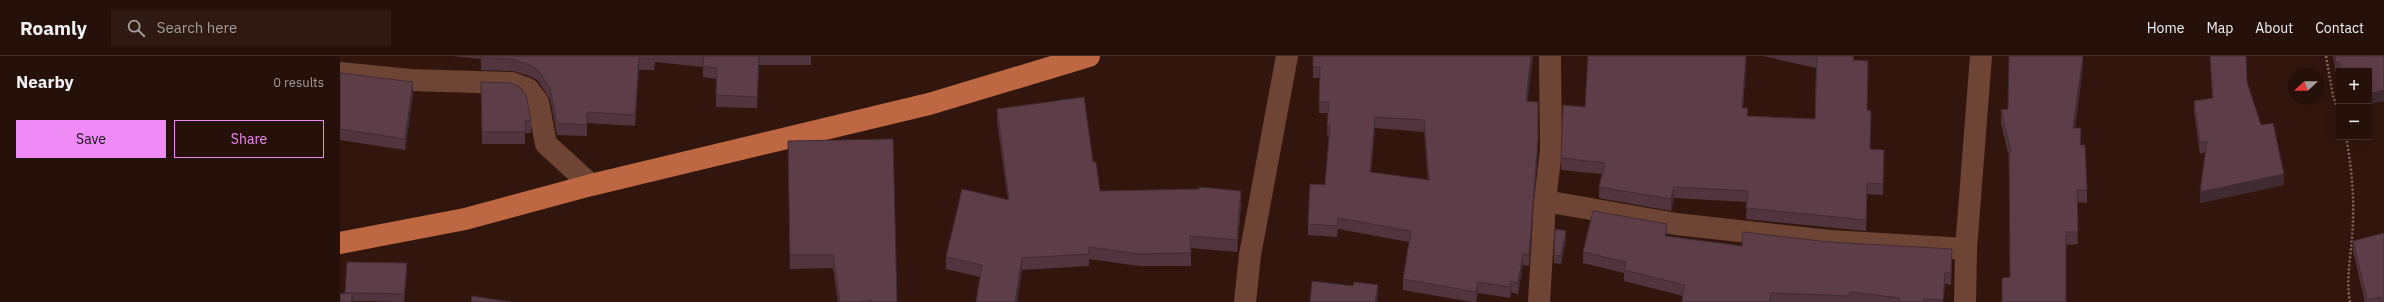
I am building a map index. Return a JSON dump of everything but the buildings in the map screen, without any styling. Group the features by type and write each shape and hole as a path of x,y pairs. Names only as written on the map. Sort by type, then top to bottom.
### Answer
{"main road":[{"path":"340,243 465,219 591,185 929,104 1089,56"}],"street":[{"path":"1245,302 1250,255 1286,56"},
{"path":"1539,302 1545,201 1551,150 1550,56"},
{"path":"1965,302 1966,249 1981,56"},
{"path":"340,73 410,80 512,83 528,89 538,102 546,144 591,185"},
{"path":"1545,201 1684,225 1830,241 1966,249"}],"path":[{"path":"2326,56 2333,96 2336,104"},
{"path":"2346,140 2351,168 2353,220 2349,262 2350,302"}]}
